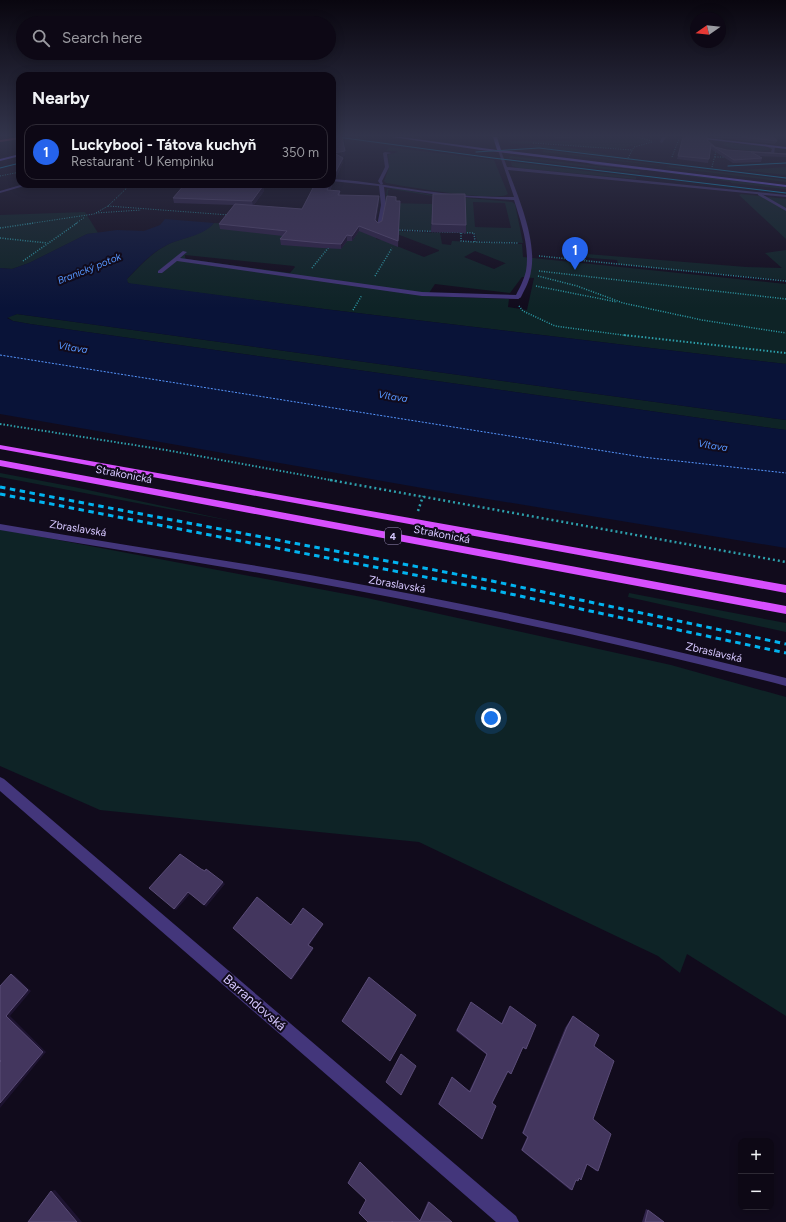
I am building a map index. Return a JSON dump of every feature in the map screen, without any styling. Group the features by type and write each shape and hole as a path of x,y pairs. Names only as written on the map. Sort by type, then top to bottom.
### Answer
{"main road":[{"name":"Strakonická","path":"0,446 786,589"},
{"name":"Strakonická","path":"0,463 786,610"}],"street":[{"path":"379,226 384,213 384,194"},
{"path":"446,194 517,199"},
{"path":"515,194 529,255 528,271 518,297"},
{"path":"759,194 786,196"},
{"name":"Barrandovská","path":"0,783 510,1222"}],"lane":[{"path":"759,194 786,210"},
{"path":"160,272 185,252"},
{"path":"176,259 422,294 518,297"},
{"name":"Zbraslavská","path":"0,527 151,551 535,622 786,682"}],"path":[{"path":"94,214 108,206 121,194"},
{"path":"108,206 230,215"},
{"path":"0,228 119,210 156,210"},
{"path":"23,261 86,216"},
{"path":"379,226 387,229 411,231 474,233 475,242"},
{"path":"460,233 461,241 527,243"},
{"path":"0,238 48,244"},
{"path":"305,277 332,244"},
{"path":"584,247 585,260"},
{"path":"369,286 392,248"},
{"path":"565,252 565,258"},
{"path":"529,255 786,281"},
{"path":"528,271 786,299"},
{"path":"528,271 577,286 623,304"},
{"path":"523,284 702,320 786,333"},
{"path":"518,297 517,304 523,311 555,326 643,338 786,353"},
{"path":"0,424 182,453 786,562"}],"green space":[{"path":"386,194 388,194 387,203 432,204 464,202 432,201 433,196 421,194 512,202 515,204 523,243 477,241 475,233 392,229 385,203","holes":["473,202 505,203 511,228 475,227"]},
{"path":"461,194 508,194 500,196"},
{"path":"739,195 786,199 786,239"},
{"path":"85,212 98,233 87,234 29,263 12,269 0,268 0,215"},
{"path":"214,223 380,229 376,239 382,240 398,231 440,233 442,244 451,245 452,241 522,244 523,257 786,284 786,364 324,309 131,284 127,282 127,279 150,256 161,248 173,242 198,234","holes":["397,234 439,250 439,251 424,257 382,240","475,251 506,263 494,269 464,257","185,255 295,267 290,273 185,258","522,277 534,278 527,310 508,307 509,299 427,296 435,284 510,293"]},
{"path":"786,250 786,280 618,264 617,260 587,257 587,254 746,267 782,268 765,253"},
{"path":"17,314 786,420 786,430 30,324 13,321 7,317"},
{"path":"0,473 74,487 237,522 0,477"},
{"path":"0,529 367,598 671,665 786,697 786,1016 687,954 680,973 658,956 419,842 100,810 0,766"},
{"path":"629,593 786,623 786,632 628,597"}],"water":[{"path":"165,219 214,223 204,231 173,242 150,256 127,279 128,283 324,309 786,364 786,420 17,314 7,318 13,321 30,324 786,430 786,548 445,492 0,414 0,268 12,269 29,263 87,234 117,230 144,231 160,225"}],"building":[{"path":"176,194 257,194 252,201 173,198"},
{"path":"310,194 379,196 375,220 378,223 382,221 387,196 396,197 396,201 400,201 398,241 359,226 352,236 347,235 341,244 280,239 287,231 219,224 235,204 302,209"},
{"path":"433,194 465,194 466,225 432,224"},
{"path":"180,854 201,869 205,871 206,869 223,882 204,905 188,892 174,909 149,888"},
{"path":"257,897 291,925 303,908 323,924 308,945 313,948 291,979 233,928"},
{"path":"11,974 28,990 6,1016 43,1052 0,1103 0,986"},
{"path":"369,977 416,1015 390,1061 342,1021"},
{"path":"471,1002 502,1024 510,1006 536,1025 526,1049 523,1047 511,1074 508,1071 492,1103 496,1106 482,1139 439,1104 452,1077 470,1092 487,1054 457,1030"},
{"path":"573,1016 599,1035 594,1046 614,1061 593,1119 611,1134 598,1171 587,1164 581,1180 579,1178 578,1181 576,1180 572,1190 522,1150 528,1137 523,1133"},
{"path":"401,1054 416,1066 401,1095 386,1082"},
{"path":"360,1162 420,1221 429,1202 452,1222 368,1222 359,1213 366,1200 348,1183"},
{"path":"51,1191 77,1222 28,1222"},
{"path":"648,1210 664,1222 645,1222"}],"ferry route":[{"path":"0,355 642,457 786,473"}],"railway":[{"path":"0,487 492,581 786,644"},
{"path":"0,494 492,590 786,653"}],"place":[{"name":"Luckybooj - Tátova kuchyň","path":"575,270"}],"water label":[{"name":"Branický potok","path":"89,268"},
{"name":"Vltava","path":"73,347"},
{"name":"Vltava","path":"393,396"},
{"name":"Vltava","path":"713,445"}]}
